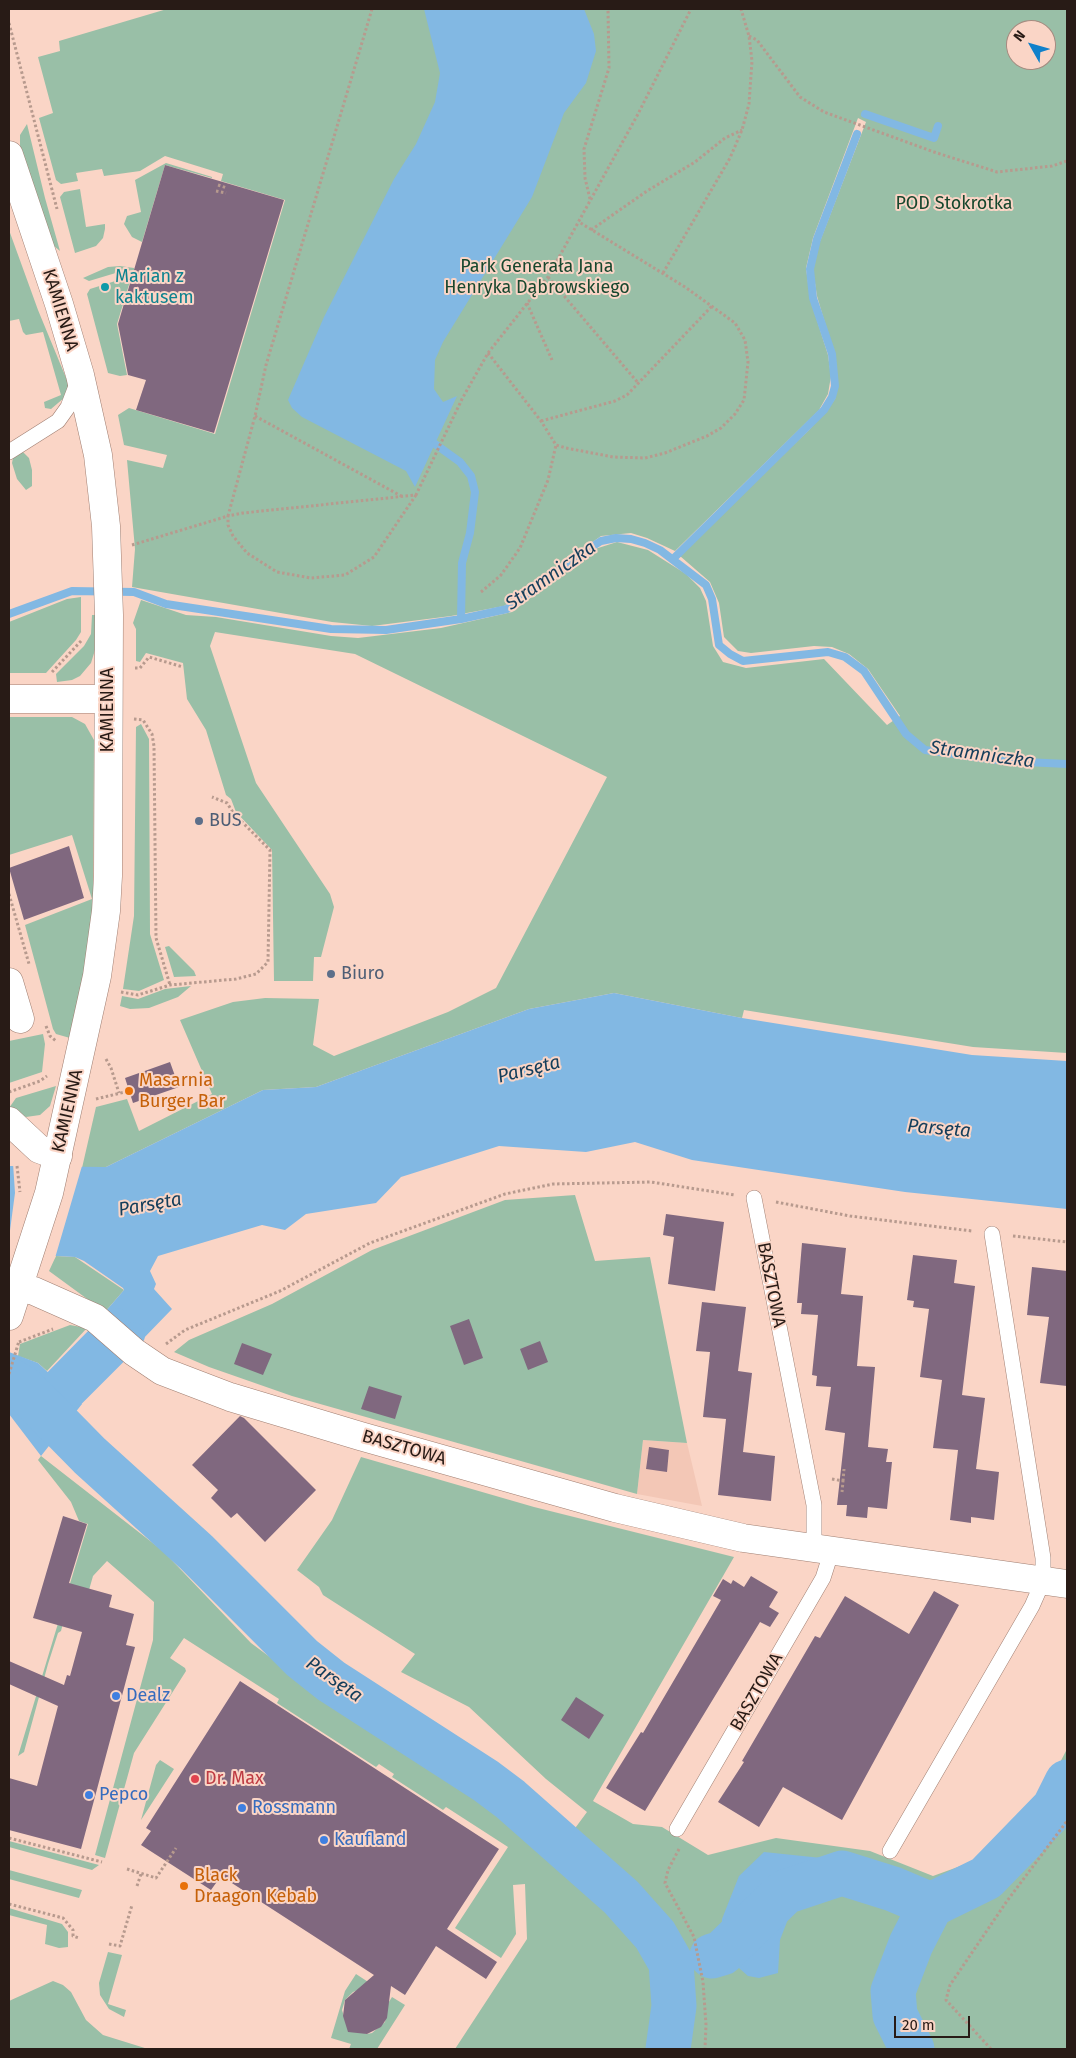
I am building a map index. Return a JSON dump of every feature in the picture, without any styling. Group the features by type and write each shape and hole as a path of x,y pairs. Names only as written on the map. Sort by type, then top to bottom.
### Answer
{"street":[{"name":"KAMIENNA","path":"9,155 59,304 80,375 117,553 109,615 106,911 89,1019 58,1157 9,1316"},
{"path":"9,700 108,699"},
{"path":"9,982 20,1019"},
{"path":"9,1121 39,1149 58,1157"},
{"name":"BASZTOWA","path":"22,1278 34,1291 95,1318 134,1352 162,1371 207,1388 344,1431 615,1508 743,1538 823,1551 1055,1582"}],"lane":[{"path":"9,452 58,421 68,407 80,375"},
{"name":"BASZTOWA","path":"677,1829 823,1578 823,1551 754,1198"},
{"path":"890,1851 1032,1606 1055,1582 1042,1558 992,1234"}],"path":[{"path":"372,9 266,365 255,416 228,516 228,525 233,536 247,552 261,564 277,572 293,576 327,578 345,575 374,557 416,495 462,398 488,353 548,277 638,114 686,22 690,9"},
{"path":"590,200 585,178 584,149 609,68 608,9"},
{"path":"664,273 730,158 742,130 752,82 749,36 741,9"},
{"path":"9,23 59,217"},
{"path":"749,36 757,40 800,97 824,112 934,152 997,172 1052,166 1067,161"},
{"path":"591,230 647,191 695,162 725,138 742,130"},
{"path":"218,185 227,188"},
{"path":"216,191 226,193"},
{"path":"556,445 613,457 646,458 683,446 721,428 735,414 744,400 748,382 748,350 745,340 735,323 664,273 579,222"},
{"path":"548,277 639,384"},
{"path":"527,303 552,360"},
{"path":"541,421 615,401 627,395 712,306"},
{"path":"481,592 501,575 520,548 548,480 556,445 541,421 488,353"},
{"path":"255,416 403,497"},
{"path":"117,553 228,516 416,495"},
{"path":"47,677 80,643 86,633"},
{"path":"128,664 140,668 149,657 183,667"},
{"path":"128,719 143,720 152,734 156,938 170,985"},
{"path":"116,992 138,995 170,985 236,979 256,974 268,962 270,850 234,814 227,803 212,798"},
{"path":"58,1043 63,1045"},
{"path":"103,1055 111,1068 119,1093"},
{"path":"9,1092 40,1081 50,1073"},
{"path":"93,1099 98,1100 129,1091"},
{"path":"163,1346 185,1330 280,1291 370,1243 505,1194 553,1184 651,1182 754,1198 850,1216 1067,1242"},
{"path":"19,1342 57,1328"},
{"path":"9,1374 15,1352"},
{"path":"842,1492 844,1470"},
{"path":"832,1479 843,1480"},
{"path":"991,2049 946,2000 950,1985 1007,1901 1067,1821"},
{"path":"677,1829 686,1838 668,1870 665,1883 694,1937 702,1982 706,2025 705,2049"},
{"path":"9,1838 102,1862"},
{"path":"127,1869 156,1878 176,1848"},
{"path":"137,1886 141,1874"},
{"path":"9,1904 63,1918 73,1930 73,1936 79,1938"},
{"path":"110,1944 120,1946 132,1905"}],"shaded area":[{"path":"643,1440 687,1443 702,1506 637,1494"}],"green space":[{"path":"167,9 1067,9 1067,1053 973,1047 744,1010 742,1018 614,993 529,1009 316,1087 263,1090 106,1167 82,1168 96,1107 127,1099 139,1131 212,1094 180,1020 233,1002 265,998 319,999 313,1045 334,1056 448,1012 496,988 607,777 355,654 215,632 210,646 256,783 330,894 334,907 321,957 314,957 313,981 274,981 272,850 236,812 231,799 226,795 206,730 187,699 183,663 146,653 140,662 136,661 136,629 133,623 141,600 186,615 216,617 331,636 358,638 441,628 512,612 595,549 617,542 648,550 686,574 700,588 706,601 713,646 723,662 746,668 824,659 887,725 900,716 868,669 849,654 832,647 814,646 751,653 738,651 724,637 719,603 710,582 680,556 720,514 809,430 835,399 837,386 834,354 817,296 813,270 817,249 866,122 858,118 813,238 806,268 810,298 828,355 831,376 828,394 819,410 675,551 631,533 601,536 504,606 451,616 372,626 332,622 132,587 135,549 127,460 163,468 167,455 124,445 118,415 129,408 215,434 285,200 221,181 223,174 165,156 140,171 104,176 102,169 76,173 78,181 61,184 56,180 39,118 53,113 38,57 60,51 59,41"},
{"path":"27,124 60,251 54,246 20,147 20,135"},
{"path":"166,163 212,178 165,165 142,242 132,237 124,224 127,216 141,212 135,180"},
{"path":"80,189 86,227 105,224 105,229 103,238 96,246 75,253 60,197 64,192"},
{"path":"9,230 38,310 69,385 64,398 51,409 45,408 44,402 61,395 43,332 26,335 23,332 19,319 9,321"},
{"path":"108,267 134,268 134,270 119,272 89,281 83,278"},
{"path":"128,277 131,278 117,324 127,375 120,376 108,373 87,294 90,289"},
{"path":"23,452 29,458 32,470 32,486 26,490 17,479 12,463 13,458"},
{"path":"81,597 81,632 46,673 9,673 9,622 67,599"},
{"path":"92,615 95,615 95,650 91,663 80,676 72,680 57,682 56,674 84,646 91,634"},
{"path":"9,717 72,717 85,724 94,740 93,908 84,975 70,1038 56,1034 53,1029 25,925 92,899 72,835 9,855"},
{"path":"141,724 149,739 150,934 164,980 139,991 123,989 134,916 136,727"},
{"path":"169,946 194,971 196,976 174,977 165,947"},
{"path":"191,986 178,997 149,1008 130,1009 120,1006 122,996 138,999 165,989"},
{"path":"43,1034 45,1044 42,1072 9,1083 9,1041"},
{"path":"56,1086 50,1106 40,1115 26,1117 9,1108 16,1098"},
{"path":"575,1195 595,1261 650,1257 687,1443 643,1440 637,1494 292,1396 209,1367 174,1352 189,1340 272,1304 372,1250 505,1200"},
{"path":"56,1256 75,1257 124,1290 105,1312 49,1271"},
{"path":"70,1325 87,1328 47,1371 38,1363 18,1356 20,1344"},
{"path":"41,1456 163,1551 251,1643 322,1696 485,1804 553,1858 602,1907 644,1938 661,1962 665,1997 655,2049 455,2049 527,1939 525,1884 513,1885 516,1934 501,1958 455,1928 508,1847 446,1807 443,1810 392,1777 394,1774 379,1764 376,1767 277,1703 279,1699 184,1638 170,1658 185,1668 186,1671 134,1753 105,1858 95,1855 153,1640 154,1602 107,1561 93,1576 83,1611 67,1607 61,1631 58,1633 48,1664 24,1752 18,1756 88,1524 79,1521 71,1502 38,1460"},
{"path":"361,1457 534,1507 734,1557 593,1801 633,1824 662,1827 708,1855 776,1838 870,1851 933,1876 988,1856 1027,1826 1067,1749 1067,2049 679,2049 683,1986 677,1953 640,1888 573,1831 587,1812 546,1779 469,1707 401,1672 415,1654 323,1595 319,1587 297,1570 332,1520"},
{"path":"160,1760 174,1769 141,1820 156,1765"},
{"path":"9,1841 99,1865 92,1870 9,1847"},
{"path":"9,1870 82,1890 79,1898 9,1879"},
{"path":"9,1908 62,1924 68,1932 68,1947 59,1948 45,1944 47,1925 9,1915"},
{"path":"108,1952 122,1955 108,2004 126,2010 124,2017 109,2009 100,1995 99,1983"},
{"path":"356,1974 388,1995 358,1990 353,1992 345,2000 342,2010 347,2026 367,2034 372,2033 385,2022 387,2005 392,1997 405,2005 377,2049 349,2049 351,2044 331,2038 345,1991"},
{"path":"53,1981 63,1985 71,1992 86,2020 103,2035 148,2049 9,2049 9,2001"}],"water":[{"path":"424,9 584,9 594,34 596,51 586,83 564,113 532,197 443,342 435,360 434,389 443,402 457,396 415,487 406,471 302,417 292,408 288,400 324,317 394,179 416,144 435,102 440,73"},
{"path":"614,993 742,1018 972,1055 1067,1061 1067,1209 905,1192 692,1160 635,1142 586,1152 499,1146 401,1177 376,1203 306,1214 285,1230 262,1225 158,1256 150,1271 156,1284 154,1289 172,1309 140,1342 105,1312 124,1290 123,1288 84,1261 75,1257 57,1256 9,1258 9,1166 106,1167 263,1090 316,1087 529,1009"},
{"path":"9,1352 38,1363 82,1404 41,1456 9,1414"},
{"path":"764,1852 841,1860 842,1873 841,1883 793,1906 780,1940 778,1973 759,1978 748,1976 722,1953 722,1919 739,1876"}],"pier":[{"path":"13,1163 82,1166 55,1258 9,1261 9,1238 15,1193"}],"building":[{"path":"165,165 284,200 214,433 136,410 146,380 128,375 118,324"},
{"path":"69,846 84,898 24,920 9,868"},
{"path":"170,1062 179,1087 133,1103 125,1078"},
{"path":"666,1214 724,1222 715,1291 668,1284 674,1237 663,1235"},
{"path":"802,1243 846,1248 841,1294 863,1296 857,1366 875,1367 868,1447 888,1449 886,1462 892,1462 887,1509 868,1507 867,1518 846,1516 847,1505 837,1505 845,1433 825,1430 831,1387 816,1386 817,1376 812,1375 818,1315 801,1314 802,1303 797,1303"},
{"path":"913,1255 957,1260 954,1283 975,1286 962,1395 985,1398 976,1469 999,1472 994,1520 971,1517 971,1523 950,1520 958,1450 933,1448 942,1380 920,1377 929,1309 913,1307 914,1301 907,1300"},
{"path":"1032,1267 1067,1271 1067,1386 1040,1383 1049,1317 1027,1315"},
{"path":"702,1302 746,1307 738,1371 752,1373 743,1452 775,1456 771,1501 718,1495 726,1419 703,1417 710,1352 696,1351"},
{"path":"469,1319 483,1358 464,1365 450,1326"},
{"path":"540,1341 548,1362 528,1370 520,1349"},
{"path":"242,1343 272,1354 263,1375 234,1364"},
{"path":"369,1386 402,1396 395,1419 361,1409"},
{"path":"240,1416 316,1490 265,1542 237,1513 231,1518 211,1498 218,1490 192,1465"},
{"path":"649,1447 669,1450 667,1472 646,1469"},
{"path":"63,1516 87,1524 69,1583 112,1595 109,1607 134,1614 126,1645 135,1647 81,1849 9,1830 9,1778 37,1786 58,1706 9,1684 9,1661 64,1685 67,1675 70,1676 82,1632 33,1618"},
{"path":"751,1576 778,1592 769,1607 779,1613 770,1627 760,1622 645,1811 606,1788 641,1732 643,1733 721,1600 713,1596 723,1579 731,1584 733,1580 744,1587"},
{"path":"934,1591 959,1605 842,1820 783,1787 759,1827 718,1802 744,1762 742,1761 815,1636 820,1638 845,1596 909,1634"},
{"name":"Kaufland","path":"240,1681 499,1849 447,1929 497,1962 486,1979 436,1946 405,1995 391,1986 387,2018 381,2027 367,2034 348,2032 343,2016 345,2000 374,1975 221,1876 211,1890 141,1845 151,1831 146,1828"},
{"path":"576,1697 604,1715 589,1739 561,1720"}],"waterway":[{"path":"865,114 934,138 938,126"},
{"path":"673,559 824,410 832,397 835,386 832,354 813,298 810,269 817,239 857,134"},
{"name":"Stramniczka","path":"435,444 460,462 471,476 475,492 470,533 462,563 461,619"},
{"name":"Stramniczka","path":"9,614 72,591 134,592 166,604 331,629 386,630 461,619 507,609 573,559 601,541 616,538 631,539 660,550 706,585 712,599 719,645 743,661 828,652 845,657 864,671 906,734 925,750 1004,761 1067,764"},
{"path":"57,1381 116,1321"},
{"path":"72,1395 132,1335"},
{"name":"Parsęta","path":"9,1380 24,1389 90,1456 196,1552 302,1658 331,1681 486,1781 510,1799 621,1897 655,1935 671,1963 674,2006 668,2049"},
{"path":"712,1956 722,1953 785,1892 842,1873 893,1889 931,1905 986,1878 1054,1808 1067,1782"},
{"path":"912,2049 895,2015 893,1991 911,1944 931,1905"}],"place":[{"name":"Marian z kaktusem","path":"105,287"},
{"name":"BUS","path":"199,821"},
{"name":"Biuro","path":"331,974"},
{"name":"Masarnia Burger Bar","path":"129,1091"},
{"name":"Dealz","path":"116,1696"},
{"name":"Dr. Max","path":"195,1779"},
{"name":"Pepco","path":"89,1795"},
{"name":"Rossmann","path":"242,1808"},
{"name":"Kaufland","path":"324,1840"},
{"name":"Black Draagon Kebab","path":"184,1886"}],"park label":[{"name":"POD Stokrotka","path":"954,204"},
{"name":"Park Generała Jana Henryka Dąbrowskiego","path":"537,277"}]}
